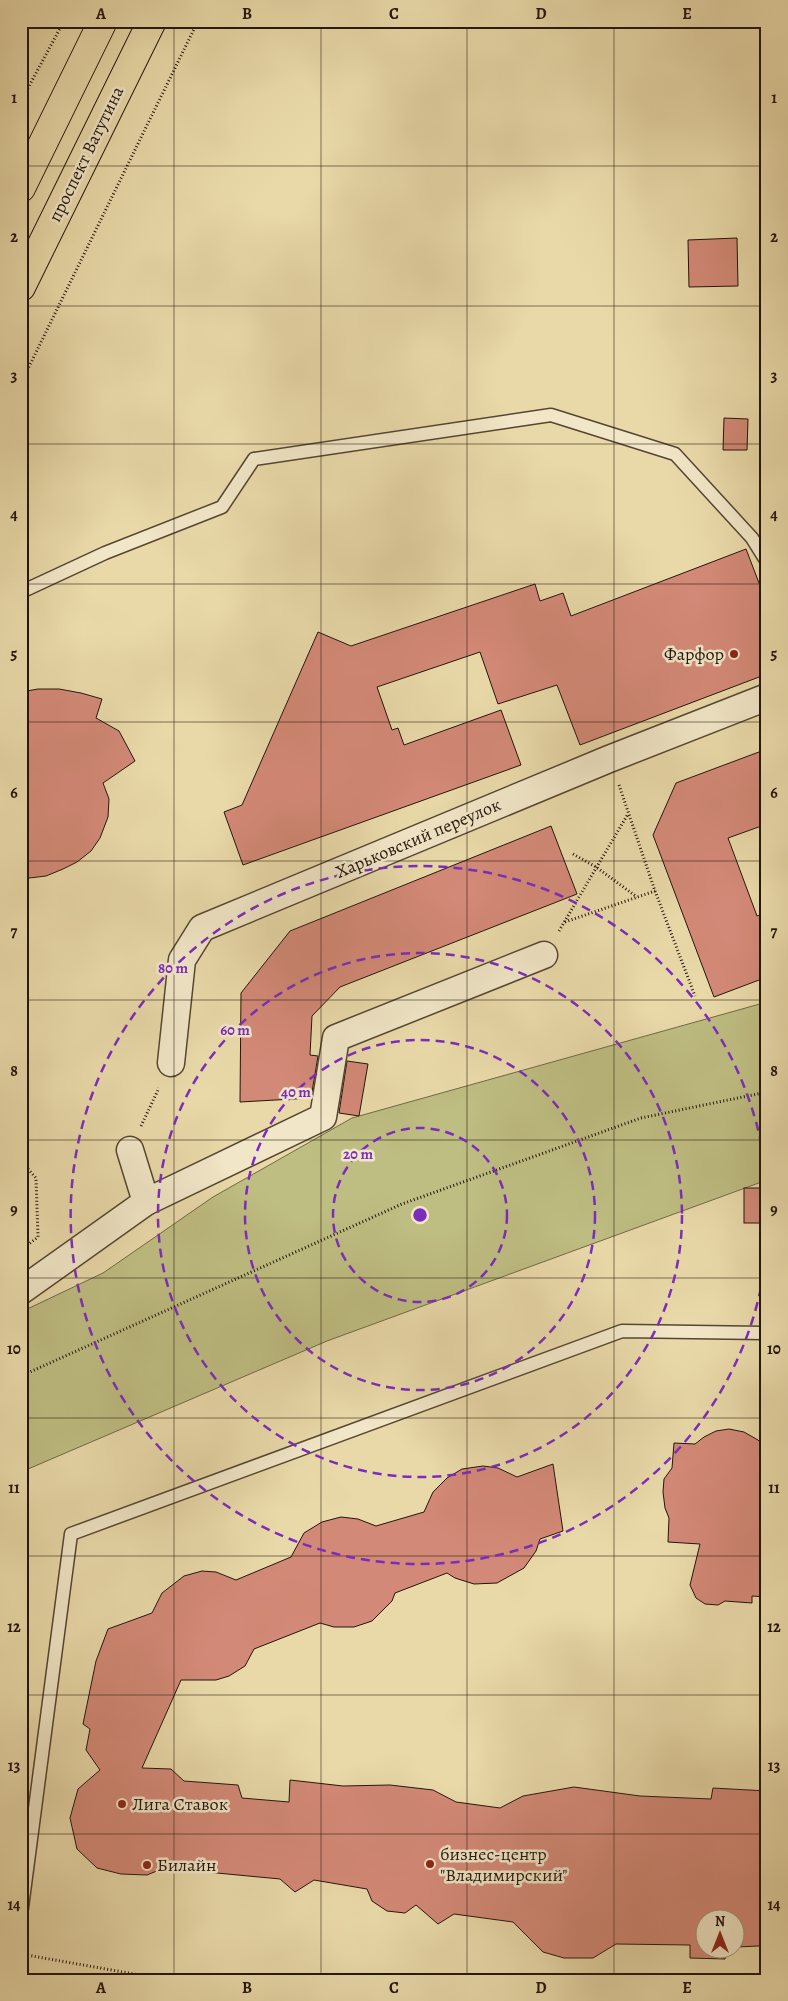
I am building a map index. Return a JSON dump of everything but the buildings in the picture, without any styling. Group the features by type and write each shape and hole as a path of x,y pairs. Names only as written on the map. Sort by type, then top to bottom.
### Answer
{"main road":[{"path":"21,188 104,21"},
{"name":"проспект Ватутина","path":"21,287 152,21"}],"street":[{"name":"Харьковский переулок","path":"171,1063 182,960 202,928 609,759 767,697"},
{"path":"21,1291 146,1202 323,1117 336,1038 544,955"},
{"path":"130,1150 146,1202"}],"lane":[{"path":"21,592 105,553 222,507 254,459 551,414 675,454 752,538 767,562"},
{"path":"21,1915 71,1534 622,1331 767,1333"}],"path":[{"path":"21,101 64,21"},
{"path":"21,383 198,21"},
{"path":"609,759 655,891 695,996"},
{"path":"544,955 629,813"},
{"path":"573,854 596,867 637,897"},
{"path":"564,922 655,891"},
{"path":"130,1150 171,1063"},
{"path":"21,1376 402,1204 641,1118 767,1092"},
{"path":"21,1161 36,1178 38,1237 21,1250"},
{"path":"21,1954 168,1980"}],"shaded area":[{"path":"767,1002 767,1180 327,1341 21,1472 21,1312 103,1273 213,1197 352,1118"}],"place":[{"name":"Фарфор","path":"734,654"},
{"name":"Лига Ставок","path":"122,1804"},
{"name":"бизнес-центр \"Владимирский\"","path":"430,1864"},
{"name":"Билайн","path":"147,1865"}]}
